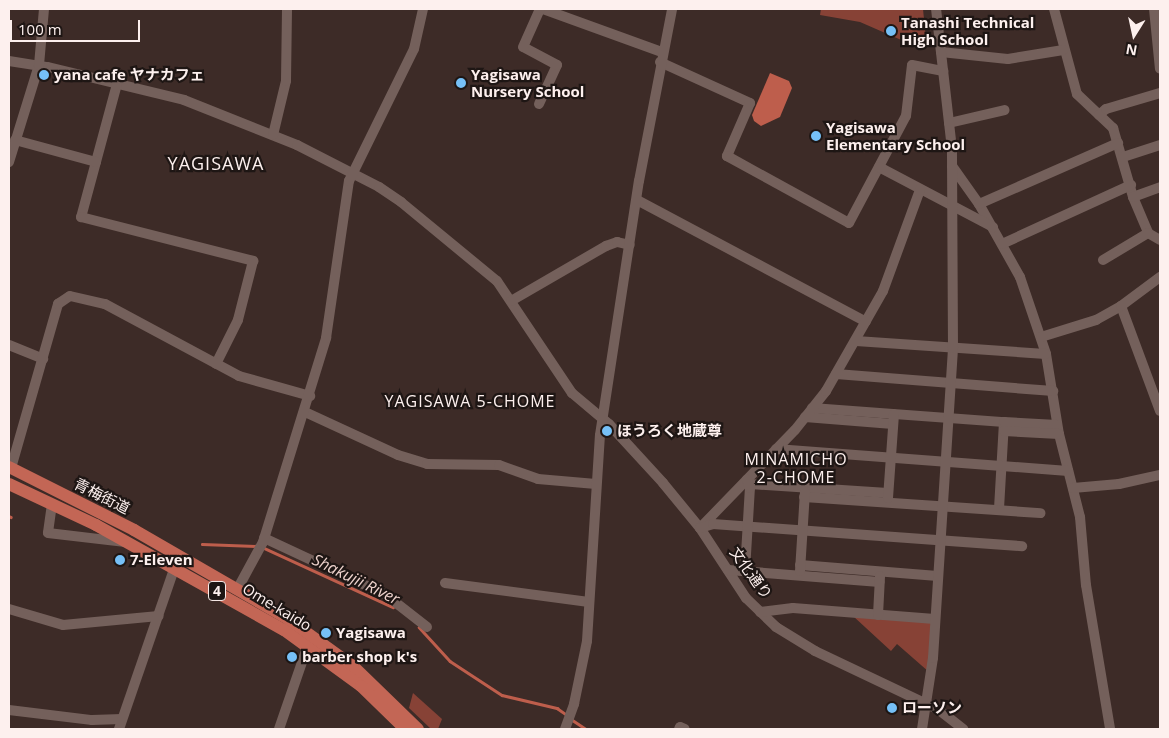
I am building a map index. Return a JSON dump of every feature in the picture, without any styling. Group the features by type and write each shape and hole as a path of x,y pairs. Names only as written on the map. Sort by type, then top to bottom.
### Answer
{"main road":[{"name":"青梅街道","path":"10,468 177,562"},
{"name":"Ome-kaido","path":"9,484 52,509 238,588 328,646 418,729"},
{"name":"Ome-kaido","path":"177,562 308,646 361,686 405,729"}],"street":[{"path":"10,155 39,65 44,9"},
{"path":"273,135 286,81 287,9"},
{"path":"238,588 262,544 310,396 333,309 340,230 353,173 414,49 423,9"},
{"path":"539,104 557,65 523,47 542,9 662,57 750,103 727,156 849,223 906,116 912,65 943,71"},
{"path":"568,722 586,641 596,484 603,419 637,200 672,9"},
{"path":"922,729 927,705 935,619 953,348 952,166 936,9"},
{"path":"1054,9 1063,50 1077,94 1113,128 1134,197 1148,232 1160,240"},
{"path":"1154,9 1160,69"},
{"path":"941,52 1008,59 1063,50"},
{"name":"文化通り","path":"9,61 39,65 184,100 273,135 353,173 402,202 497,281 572,393 603,419 700,528 746,598 760,612 776,627 815,652 927,705 963,729"},
{"path":"117,84 81,217 254,262 238,320 216,364"},
{"path":"1099,115 1106,109 1160,93"},
{"path":"949,123 1005,110"},
{"path":"15,140 96,162"},
{"path":"980,204 1118,143"},
{"path":"1122,156 1160,144"},
{"path":"952,166 980,204 1020,277 1046,354 1058,430 1080,517 1094,632 1110,729"},
{"path":"878,167 994,228"},
{"path":"1002,244 1130,185"},
{"path":"1134,197 1160,187"},
{"path":"700,528 748,482 809,412 836,374 856,341 894,268 920,190"},
{"path":"637,200 866,322"},
{"path":"1103,260 1148,232"},
{"path":"511,301 606,246 617,242 630,245"},
{"path":"1041,337 1082,325 1121,306 1160,276"},
{"path":"10,468 58,304 70,296 105,304 239,376 310,396"},
{"path":"1121,306 1160,411"},
{"path":"856,341 1046,354"},
{"path":"9,348 42,359"},
{"path":"836,374 1053,391"},
{"path":"305,412 398,455 427,464 499,465 538,479 596,484"},
{"path":"809,412 893,419 948,418 1004,427 1058,430"},
{"path":"888,498 893,419"},
{"path":"999,510 1004,427"},
{"path":"776,449 1068,471"},
{"path":"1073,488 1119,484 1160,475"},
{"path":"748,482 805,492 1040,513"},
{"path":"745,571 748,482"},
{"path":"800,570 805,492"},
{"path":"52,509 48,534 128,542"},
{"path":"700,528 713,524 1022,546"},
{"path":"262,544 386,595 427,627"},
{"path":"9,710 120,724 177,562"},
{"path":"728,570 800,570 880,576 938,576"},
{"path":"878,615 880,576"},
{"path":"445,583 589,602"},
{"path":"760,612 793,608 935,619"},
{"path":"9,609 63,625 159,616"},
{"path":"279,729 308,646"},
{"path":"679,729 680,727 685,729"}],"shaded area":[{"path":"821,9 923,9 926,39 915,46 860,22 820,15"},
{"path":"770,73 789,81 792,88 780,117 761,126 754,121 752,115"},
{"path":"853,616 931,623 929,672 897,644 891,651"},
{"path":"413,693 442,719 438,729 431,729 409,708"}],"waterway":[{"name":"Shakujii River","path":"202,544 259,546"},
{"name":"Shakujii River","path":"264,548 393,607"},
{"name":"Shakujii River","path":"419,627 450,661 502,695 557,708 567,715"},
{"name":"Shakujii River","path":"571,719 586,729"}],"place":[{"name":"Tanashi Technical High School","path":"891,31"},
{"name":"yana cafe ヤナカフェ","path":"44,75"},
{"name":"Yagisawa Nursery School","path":"461,83"},
{"name":"Yagisawa Elementary School","path":"816,136"},
{"name":"ほうろく地蔵尊","path":"607,431"},
{"name":"7-Eleven","path":"120,560"},
{"name":"Yagisawa","path":"326,633"},
{"name":"barber shop k's","path":"292,657"},
{"name":"ローソン","path":"892,708"}],"district":[{"name":"YAGISAWA","path":"216,163"},
{"name":"YAGISAWA 5-CHOME","path":"470,401"},
{"name":"MINAMICHO 2-CHOME","path":"796,468"}]}
